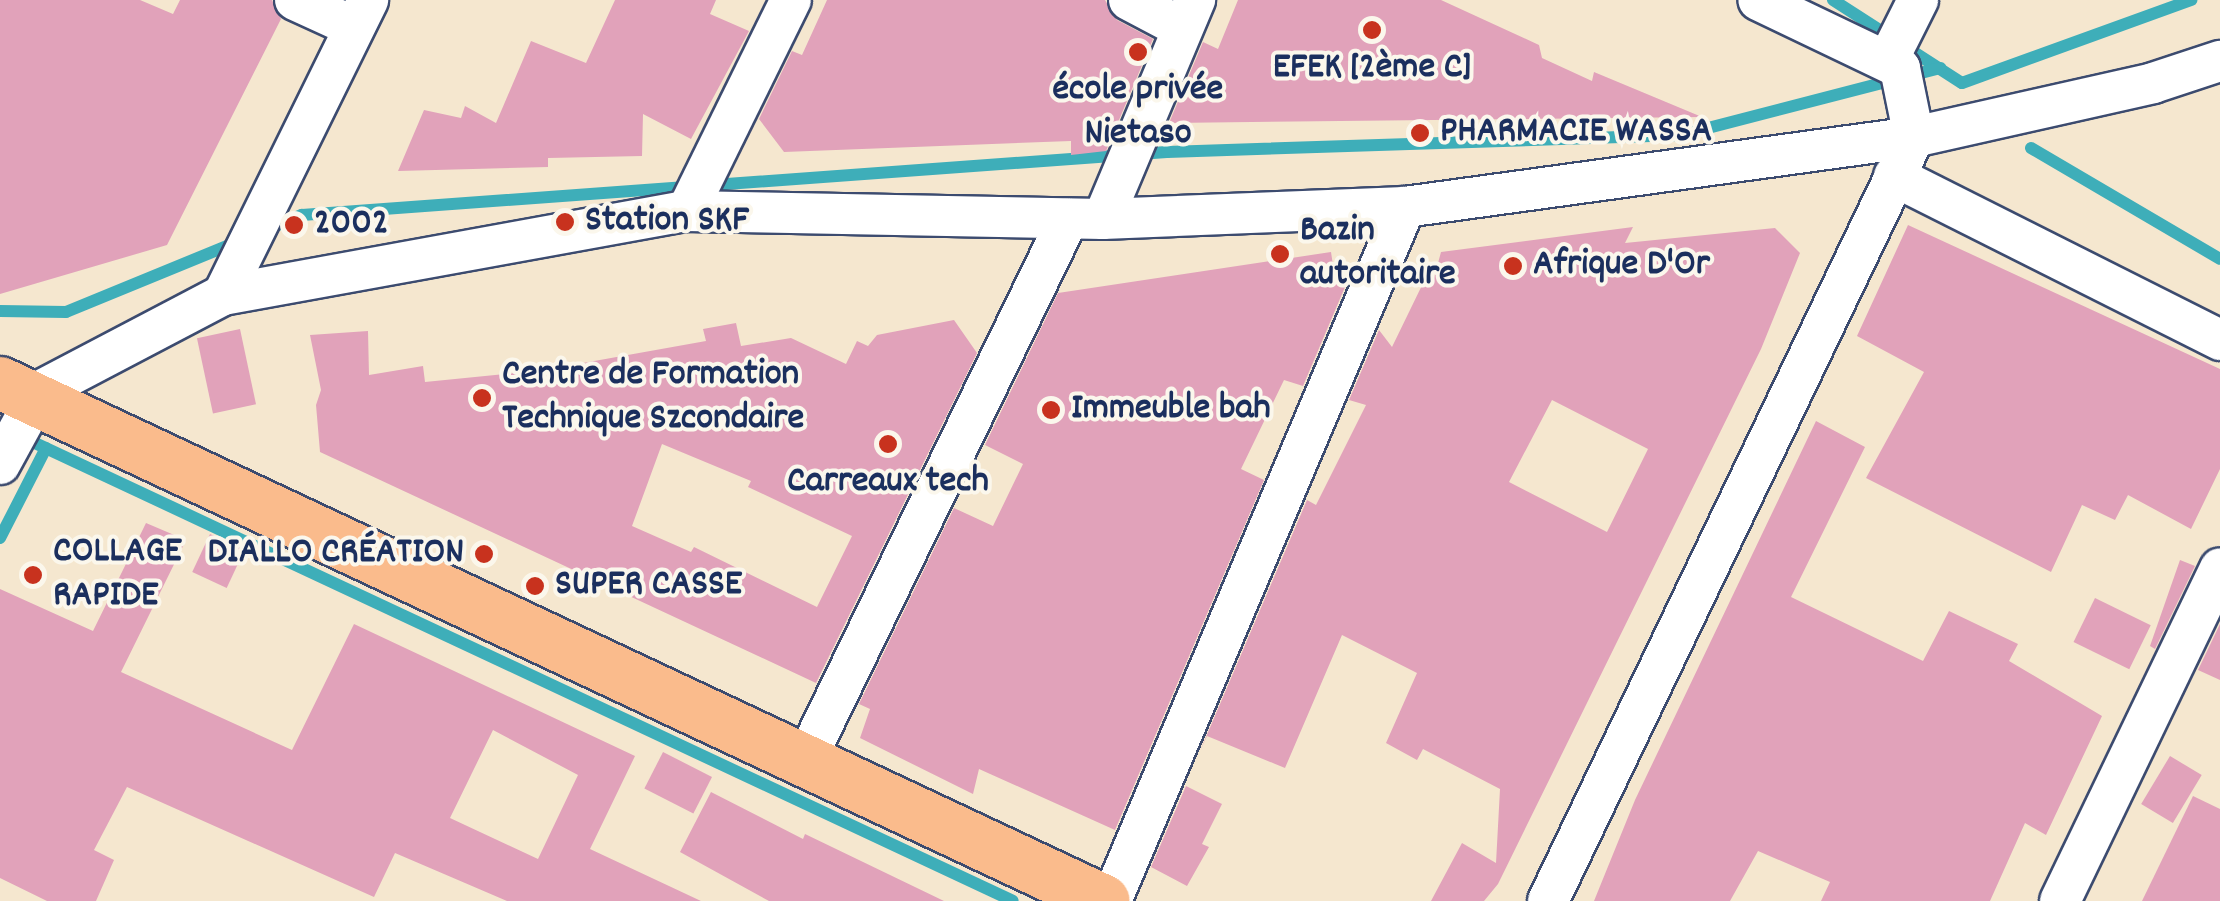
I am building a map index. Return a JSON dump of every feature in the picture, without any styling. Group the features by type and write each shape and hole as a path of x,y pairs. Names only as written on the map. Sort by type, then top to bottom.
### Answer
{"main road":[{"path":"16,390 1108,901"}],"street":[{"path":"223,295 361,14 295,0"},
{"path":"687,211 791,0"},
{"path":"806,757 1189,14 1129,0"},
{"path":"1548,901 1914,137 1904,78 1888,60 1758,0"},
{"path":"1888,60 1918,0"},
{"path":"0,464 16,390 223,295 687,211 1086,219 1405,207 1914,137 2153,84 2220,61"},
{"path":"1894,176 2220,340"},
{"path":"1108,901 1405,207"},
{"path":"2060,901 2220,568"}],"building":[{"path":"0,0 140,0 173,14 180,0 272,0 281,19 167,245 0,294"},
{"path":"615,0 716,0 710,14 749,31 691,139 643,114 642,156 548,158 548,167 398,171 424,110 461,118 465,106 496,123 531,41 586,63"},
{"path":"827,0 1105,0 1117,20 1153,39 1106,151 1071,155 1071,141 784,152 759,119 792,51 802,55"},
{"path":"1238,0 1441,0 1539,45 1542,58 1592,81 1594,72 1702,117 1169,123 1203,42 1218,49"},
{"path":"1908,225 2220,369 2220,469 2191,529 2128,495 2115,520 2082,505 2051,572 1866,478 1924,372 1857,336"},
{"path":"1633,227 1625,243 1775,228 1800,253 1761,349 1498,884 1484,901 1431,901 1462,843 1496,863 1500,789 1423,749 1417,760 1386,743 1417,673 1342,635 1285,768 1207,736 1200,751 1307,500 1316,505 1366,405 1349,400 1379,330 1392,347 1427,275 1434,278 1441,252","holes":["1552,400 1648,449 1607,532 1509,482"]},
{"path":"1331,252 1334,272 1345,287 1303,386 1284,380 1241,469 1264,480 1115,830 979,769 973,794 860,738 870,709 859,704 954,508 993,526 1023,464 985,445 1058,293"},
{"path":"954,320 977,353 816,683 320,452 316,405 321,390 310,335 368,331 369,375 423,366 425,382 544,370 706,341 703,329 736,323 741,346 791,338 846,364 857,341 868,346 877,335","holes":["662,444 751,481 748,487 852,536 817,607 694,547 691,552 632,526"]},
{"path":"240,329 256,404 213,413 197,338"},
{"path":"1816,421 1865,447 1791,597 1923,661 1949,611 2018,644 2009,661 2102,716 2046,835 2025,823 1990,901 1821,901 1830,882 1758,851 1730,901 1594,901 1635,800"},
{"path":"146,523 186,540 121,672 292,750 354,624 635,756 590,849 701,901 507,901 395,853 374,897 127,787 94,850 114,860 96,901 47,901 0,878 0,589 93,631","holes":["493,730 578,775 538,859 450,818"]},
{"path":"210,534 244,550 227,588 192,572"},
{"path":"2180,560 2195,566 2155,649 2150,646"},
{"path":"2095,598 2151,625 2129,669 2074,642"},
{"path":"2220,624 2220,680 2198,670"},
{"path":"663,752 712,777 693,814 644,789"},
{"path":"2170,756 2202,775 2173,823 2141,804"},
{"path":"1186,786 1222,804 1202,844 1209,847 1187,886 1151,867"},
{"path":"711,792 803,839 805,834 944,901 769,901 680,852"},
{"path":"2193,796 2220,809 2220,901 2142,901"}],"waterway":[{"path":"1833,0 1962,83 2191,0"},
{"path":"266,230 302,215 1167,152 1681,135 1941,68"},
{"path":"2031,148 2220,259"},
{"path":"0,311 66,312 239,241"},
{"path":"20,436 1013,901"},
{"path":"0,538 46,448"}],"place":[{"name":"EFEK [2ème C]","path":"1372,30"},
{"name":"école privée Nietaso","path":"1138,52"},
{"name":"PHARMACIE WASSA","path":"1420,133"},
{"name":"Station SKF","path":"565,222"},
{"name":"2002","path":"294,225"},
{"name":"Bazin autoritaire","path":"1280,254"},
{"name":"Afrique D'Or","path":"1513,266"},
{"name":"Centre de Formation Technique Szcondaire","path":"482,398"},
{"name":"Immeuble bah","path":"1051,410"},
{"name":"Carreaux tech","path":"888,444"},
{"name":"DIALLO CRÉATION","path":"484,554"},
{"name":"COLLAGE RAPIDE","path":"33,575"},
{"name":"SUPER CASSE","path":"535,586"}]}
